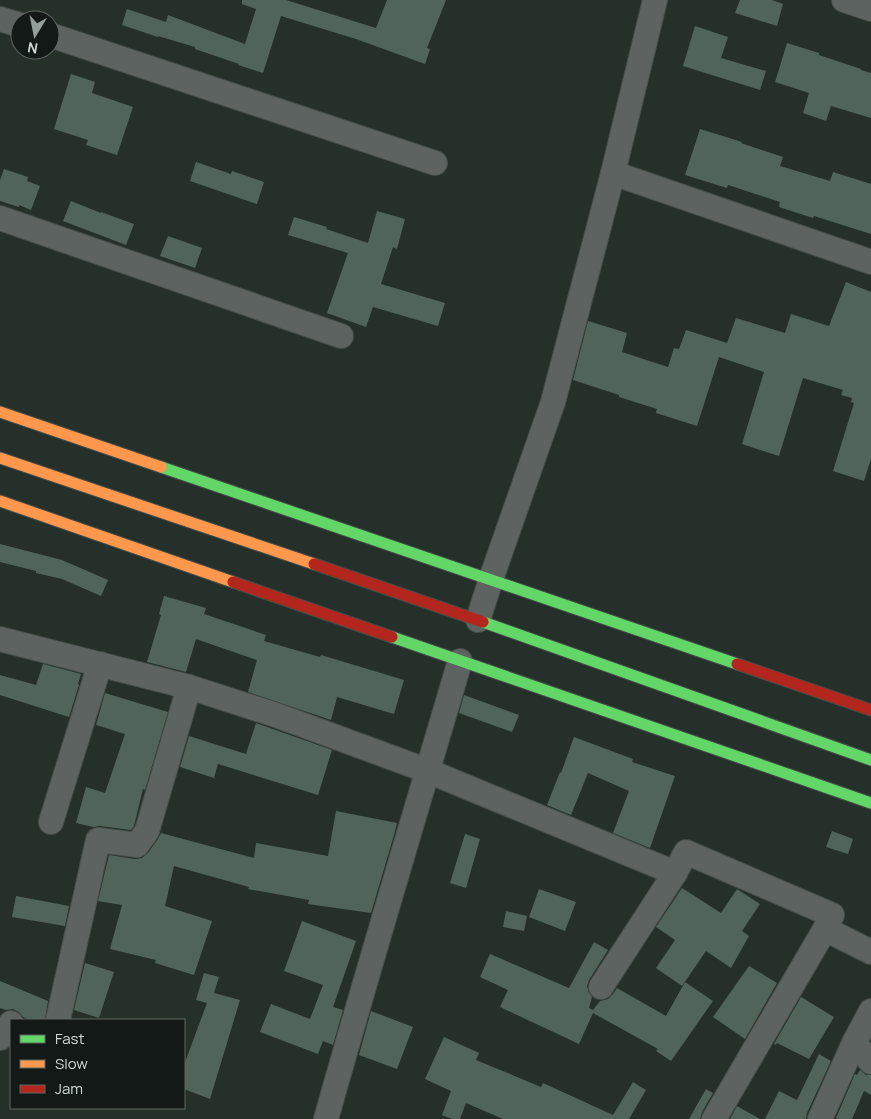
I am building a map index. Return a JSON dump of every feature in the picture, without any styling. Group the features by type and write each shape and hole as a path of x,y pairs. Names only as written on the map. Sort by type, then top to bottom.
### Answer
{"main road":[{"path":"0,412 871,710"},
{"path":"0,458 478,620 871,760"},
{"path":"0,501 871,803"}],"street":[{"path":"478,620 553,402 656,0"},
{"path":"844,0 871,9"},
{"path":"60,38 435,163"},
{"path":"613,173 871,262"},
{"path":"0,218 341,336"},
{"path":"0,639 189,687 276,715 428,771 675,873"},
{"path":"326,1119 460,661"},
{"path":"51,822 100,664"},
{"path":"58,1019 98,840 137,845 147,831 189,687"},
{"path":"601,987 675,873 686,852 832,915 714,1119"},
{"path":"825,929 871,952"},
{"path":"820,1119 854,1042 871,1011"},
{"path":"0,1038 10,1024"},
{"path":"854,1042 871,1062"}],"building":[{"path":"242,0 286,0 376,28 387,0 446,0 427,48 430,49 425,64 356,39 281,16 263,73 195,49 195,47 122,25 127,9 166,22 168,15 245,44 256,9 242,4"},
{"path":"740,0 772,0 783,4 777,26 735,13"},
{"path":"695,26 728,37 721,58 766,71 760,90 683,66"},
{"path":"787,43 871,73 871,118 831,106 826,121 803,113 809,93 775,82"},
{"path":"71,74 95,82 92,93 133,107 117,155 86,145 88,140 54,129"},
{"path":"700,129 783,157 780,166 830,181 833,172 871,184 871,234 779,207 780,202 728,185 727,188 685,175"},
{"path":"196,162 231,174 232,171 264,182 257,204 190,181"},
{"path":"4,169 28,177 27,181 40,186 31,210 0,201 0,180"},
{"path":"71,201 134,224 126,245 63,221"},
{"path":"377,211 405,219 397,249 393,247 381,284 445,303 438,326 373,307 366,327 327,313 348,253 288,235 294,217 327,227 326,229 368,243"},
{"path":"168,236 202,248 195,268 160,256"},
{"path":"846,282 871,292 871,459 864,481 833,471 854,403 851,402 852,398 841,395 843,390 803,378 779,456 742,444 764,372 719,357 697,426 656,413 657,409 573,380 588,321 627,333 622,352 668,367 674,348 679,349 686,330 727,343 736,318 785,333 791,314 829,326"},
{"path":"0,544 62,560 108,580 101,596 62,579 0,562"},
{"path":"164,596 206,608 204,614 266,635 264,641 320,657 321,655 404,680 394,714 337,697 331,720 248,692 257,660 196,639 186,672 147,662 161,615 159,614"},
{"path":"43,664 81,674 69,717 0,695 0,675 36,685"},
{"path":"105,693 168,712 145,790 143,789 134,826 131,830 100,826 93,827 76,823 86,787 105,793 125,734 96,725"},
{"path":"464,695 519,715 512,732 459,713"},
{"path":"256,723 332,750 318,795 218,764 214,778 180,767 189,736 246,754"},
{"path":"574,737 633,759 632,762 675,776 650,848 613,833 629,791 588,773 571,815 547,805"},
{"path":"336,811 397,823 371,913 308,904 309,900 248,889 249,887 174,866 165,906 212,921 194,975 155,963 156,960 110,949 122,905 98,901 109,855 135,859 142,858 148,853 161,833 254,858 256,843 328,856"},
{"path":"832,831 853,839 848,854 826,847"},
{"path":"465,834 480,839 466,888 450,883"},
{"path":"682,888 721,913 737,889 760,904 742,931 749,936 731,968 706,951 682,986 656,968 675,940 656,927"},
{"path":"539,889 576,902 565,931 529,917"},
{"path":"16,896 69,906 65,926 12,917"},
{"path":"506,911 527,916 524,931 503,927"},
{"path":"302,921 356,941 333,1007 343,1010 333,1045 323,1041 318,1054 260,1032 271,1004 310,1019 323,985 284,971"},
{"path":"594,942 608,950 587,986 592,997 589,1008 593,1010 600,1001 608,999 617,988 666,1016 685,982 713,1001 671,1061 656,1051 658,1049 593,1013 579,1044 500,1007 508,990 480,977 490,954 569,988"},
{"path":"85,963 114,972 99,1018 74,1010"},
{"path":"749,966 777,983 745,1039 713,1017"},
{"path":"204,973 219,977 214,993 240,1000 210,1099 185,1089 185,1062 207,1003 196,1000"},
{"path":"0,981 48,1001 45,1019 28,1019 13,1009 6,1010 0,1008"},
{"path":"801,997 834,1017 809,1059 777,1043 774,1044"},
{"path":"371,1011 413,1027 397,1069 359,1055"},
{"path":"444,1037 479,1053 476,1060 541,1087 543,1083 613,1115 633,1082 646,1090 629,1119 503,1119 466,1103 460,1119 452,1119 442,1115 451,1091 425,1079"},
{"path":"819,1054 831,1061 806,1119 765,1119 779,1091 797,1100"},
{"path":"860,1070 866,1075 871,1075 871,1095 864,1091 852,1119 838,1119 836,1118 855,1074 857,1075"},
{"path":"706,1089 713,1093 700,1119 689,1119"},
{"path":"737,1106 760,1119 730,1119"}],"traffic: fast":[{"path":"161,467 737,664"},
{"path":"483,622 871,760"},
{"path":"392,637 871,803"}],"traffic: slow":[{"path":"0,412 161,467"},
{"path":"0,458 314,564"},
{"path":"0,501 233,582"}],"traffic: jam":[{"path":"314,564 483,622"},
{"path":"233,582 392,637"},
{"path":"737,664 871,710"}]}
